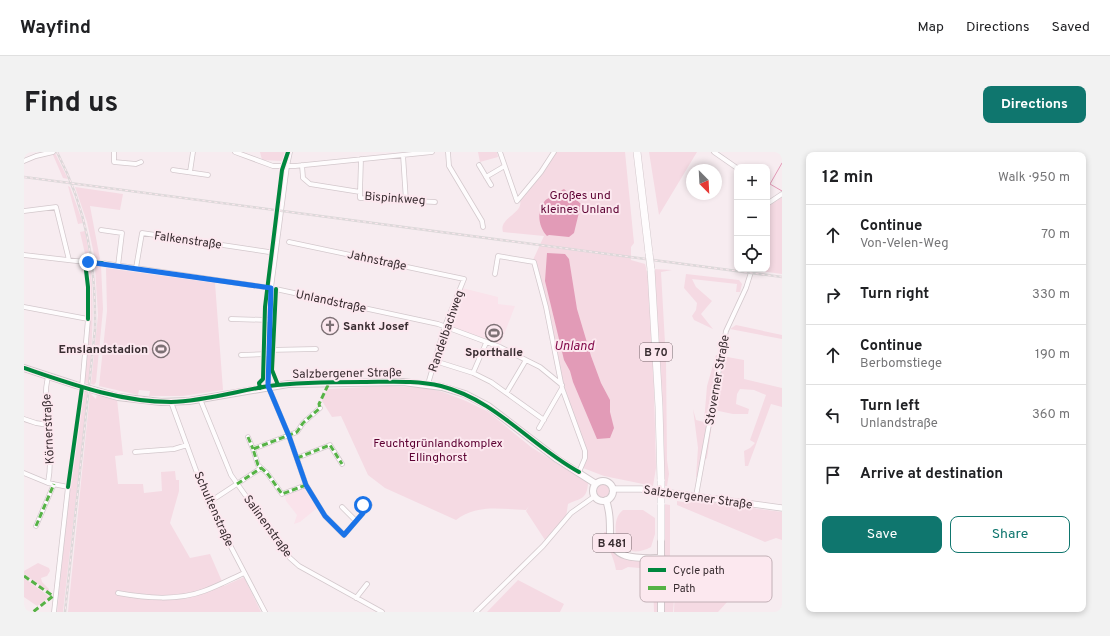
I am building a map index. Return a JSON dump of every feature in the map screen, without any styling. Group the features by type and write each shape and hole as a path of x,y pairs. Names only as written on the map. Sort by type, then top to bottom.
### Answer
{"highway":[{"name":"B 70","path":"638,152 651,269 659,400 661,539"}],"main road":[{"name":"Salzbergener Straße","path":"24,368 82,387 132,399 171,402 200,399 268,386 323,383 403,382 428,384 465,394 488,406 558,459 596,484"},
{"path":"606,481 613,489 612,495 606,500 599,500 595,496 594,489 596,484 606,481"},
{"name":"Salzbergener Straße","path":"613,489 641,489 782,508"},
{"name":"B 481","path":"606,500 610,511 610,536 615,548 629,558 640,558"},
{"name":"B 70","path":"652,556 656,553 661,539"},
{"name":"B 70","path":"661,539 662,556"},
{"name":"B 70","path":"661,602 661,612"}],"street":[{"path":"24,161 36,156 53,152"},
{"path":"114,152 114,162 136,164 141,162"},
{"path":"190,172 193,152"},
{"path":"235,152 273,166 302,165 432,152"},
{"path":"290,152 271,288 268,386 289,436 306,485 325,516 344,535 363,513"},
{"path":"448,152 449,166 482,221 483,227"},
{"path":"500,152 517,201 541,172 554,152"},
{"path":"714,152 734,166"},
{"path":"403,155 406,201"},
{"path":"360,192 361,159"},
{"name":"Bispinkweg","path":"302,165 304,178 310,184 360,192 360,198 406,201 430,200 435,202"},
{"path":"479,165 491,185"},
{"path":"486,177 504,167"},
{"path":"173,170 208,175"},
{"path":"770,202 782,194"},
{"path":"24,211 56,207 69,260"},
{"path":"101,230 122,234 118,266"},
{"name":"Falkenstraße","path":"136,268 142,233 270,252"},
{"name":"Jahnstraße","path":"289,242 464,279"},
{"path":"24,255 85,262"},
{"path":"495,274 498,256 534,262 546,307 562,387 585,451 585,458 579,472"},
{"name":"Unlandstraße","path":"102,263 271,288 445,326 540,367 562,387"},
{"name":"Stoverner Straße","path":"696,496 726,331 746,288 751,272"},
{"name":"Randelbachweg","path":"428,384 445,326 464,279"},
{"path":"24,307 88,319 82,387"},
{"path":"231,319 269,320"},
{"path":"473,373 486,343"},
{"path":"241,355 316,349"},
{"path":"507,392 526,360"},
{"path":"435,361 473,373 507,392 544,420"},
{"name":"Körnerstraße","path":"48,376 45,391 50,474 48,483"},
{"path":"539,428 562,387"},
{"name":"Salinenstraße","path":"200,399 231,475 290,558 299,566 382,612"},
{"name":"Schultenstraße","path":"171,402 208,502 265,612"},
{"path":"253,449 297,432 303,423 320,408"},
{"path":"24,419 48,425"},
{"path":"248,437 258,466 267,473 282,494 306,485"},
{"path":"135,452 174,449 187,445"},
{"path":"297,458 330,445 342,464"},
{"path":"208,502 261,468"},
{"path":"24,473 48,483 68,487 54,612"},
{"path":"36,526 54,484"},
{"path":"476,612 543,546 572,513 595,496"},
{"path":"342,507 356,521"},
{"path":"118,593 158,598 179,596 204,591 244,573"},
{"path":"356,598 367,584"}],"shaded area":[{"path":"462,288 498,297 498,304 515,306 500,345 447,325"},
{"path":"304,489 317,508 300,522 294,524 297,515 286,501 285,497 286,494"}],"green space":[{"path":"260,152 286,152 283,161 262,160"},
{"path":"478,152 497,152 498,157 480,162"},
{"name":"Großes und kleines Unland","path":"554,152 625,152 634,243 631,247 631,260 645,264 648,276 653,350 656,468 653,486 604,476 583,468 587,456 585,447 565,391 538,267 533,260 544,236 503,232 505,222 519,208 519,198"},
{"path":"649,152 697,152 690,164 686,164 686,170 659,215"},
{"path":"55,153 68,179 63,178 53,155"},
{"path":"68,186 70,187 83,223 78,224"},
{"path":"75,187 123,194 120,210 90,206 100,259 97,261 95,259 87,222"},
{"path":"782,197 782,274 768,272 770,272 770,205"},
{"path":"85,231 91,270 93,307 89,384 84,382 90,314 86,265 89,263 86,258 80,232"},
{"path":"97,264 101,265 103,309 96,382 94,385 91,384 98,315 95,267"},
{"name":"Emslandstadion","path":"106,268 215,283 223,390 183,396 149,396 150,391 139,390 138,395 99,386 107,311"},
{"path":"653,269 672,270 661,272 666,361 667,460 669,474 667,486 663,486"},
{"path":"686,274 739,280 742,284 740,292 736,292 737,284 692,279 696,287 712,301 701,314 713,329 694,320 692,316 696,310 697,303 684,288"},
{"path":"736,325 782,335 782,339 730,329"},
{"path":"716,355 744,360 744,379 782,388 782,407 771,404 748,466 745,466 744,451 755,443 750,440 766,395 754,390 740,389 737,394 736,404 749,409 748,414 733,414 714,410 707,458 699,465 698,478 696,477 698,448 693,409 696,420 704,422 707,386"},
{"name":"Feuchtgrünlandkomplex Ellinghorst","path":"387,386 425,388 443,392 487,411 531,447 588,483 586,493 582,498 568,504 565,524 554,529 545,540 526,511 529,506 526,510 481,510 464,515 456,520 385,488 368,475 341,416 332,417 322,401 327,389"},
{"path":"83,392 88,392 63,612 57,612 70,486"},
{"path":"90,393 96,399 97,393 117,399 123,455 115,456 118,484 143,484 144,493 162,491 161,472 175,471 176,480 179,480 179,491 170,523 190,558 210,554 224,586 244,577 261,612 68,612"},
{"path":"603,483 609,485 611,491 609,497 603,499 597,497 595,491 597,485"},
{"path":"693,500 782,512 782,540 776,538 765,542 677,505 677,501 690,503"},
{"path":"664,504 670,505 670,556 664,556"},
{"path":"623,510 643,510 655,518 655,534 651,547 641,551 632,551 620,546 616,542 616,521"},
{"path":"604,532 607,532 612,545 618,554 625,558 640,561 640,568 628,567 622,570 616,570 614,560 606,542"},
{"path":"38,563 49,568 50,571 47,576 41,578 42,582 49,589 49,592 24,574 24,571"},
{"path":"24,578 50,597 37,606 24,597"},
{"path":"518,580 564,604 560,612 487,612"},
{"path":"654,602 659,602 659,612 654,612"},
{"path":"664,602 674,602 673,612 664,612"},
{"path":"674,602 727,602 718,612 674,612"}],"water":[{"path":"564,189 581,204 574,233 569,237 547,236 540,224 540,210 547,199 557,195"},
{"name":"Unland","path":"547,253 565,254 569,259 577,309 591,356 601,383 610,400 610,412 614,428 610,438 597,439 573,382 570,371 564,360 545,281"}],"waterway":[{"path":"782,163 770,184 782,191"}],"railway":[{"path":"57,152 76,195 88,238 94,282 95,305 95,329 65,612"},
{"path":"24,177 782,277"}],"marked path":[{"path":"306,485 282,494 267,473 258,465 253,449 297,432 303,423 320,408 319,404 329,383"},
{"path":"248,437 253,449"},
{"path":"297,458 330,445 342,464"},
{"path":"237,484 261,468"},
{"path":"36,526 54,484"},
{"path":"24,576 53,596 33,612"}],"cycle path":[{"path":"260,388 259,383 263,379 265,307 282,170 288,152"},
{"path":"88,319 88,287 85,262 102,263"},
{"path":"276,289 272,370 278,385"},
{"path":"24,368 96,391 133,399 171,402 196,400 269,386 292,384 328,382 412,382 432,384 461,393 479,402 513,424 545,450 579,472"},
{"path":"68,487 82,387"}],"place":[{"name":"Sankt Josef","path":"330,326"},
{"name":"Sporthalle","path":"494,333"},
{"name":"Emslandstadion","path":"161,349"}],"route":[{"path":"88,262 271,288 268,386 271,397 289,436 306,485 325,516 344,535 363,513 363,505"}]}
